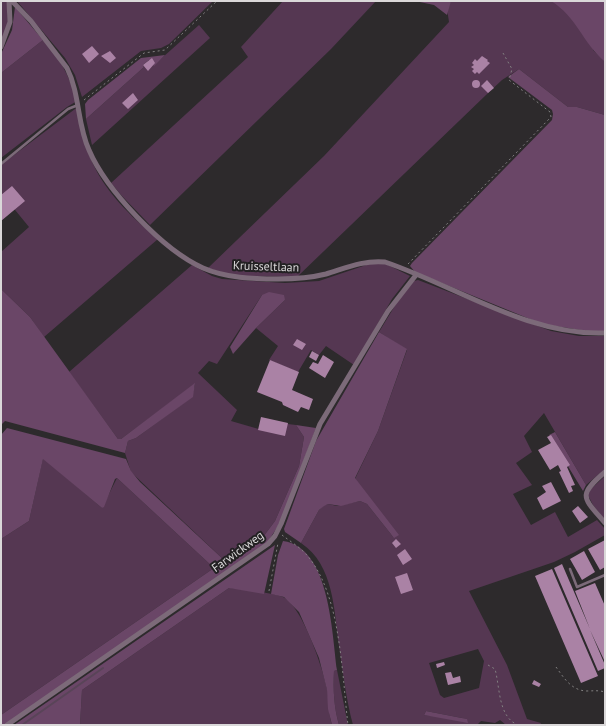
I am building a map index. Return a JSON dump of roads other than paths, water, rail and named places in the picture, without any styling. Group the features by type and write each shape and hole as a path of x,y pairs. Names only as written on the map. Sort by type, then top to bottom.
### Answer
{"street":[{"path":"1,47 10,22 10,1"},
{"name":"Kruisseltlaan","path":"10,1 31,21 63,62 71,77 79,104 84,135 89,150 106,180 117,194 161,238 203,268 232,276 279,279 306,278 373,261 384,262 540,325 568,332 605,333"},
{"name":"Farwickweg","path":"7,725 268,544 276,534 320,424 388,311 416,275"},
{"path":"605,472 590,485 585,496 605,523"}],"lane":[{"path":"1,164 68,109 79,104"},
{"path":"570,569 578,587 605,575"}],"waterway":[{"path":"22,725 103,668"}]}
